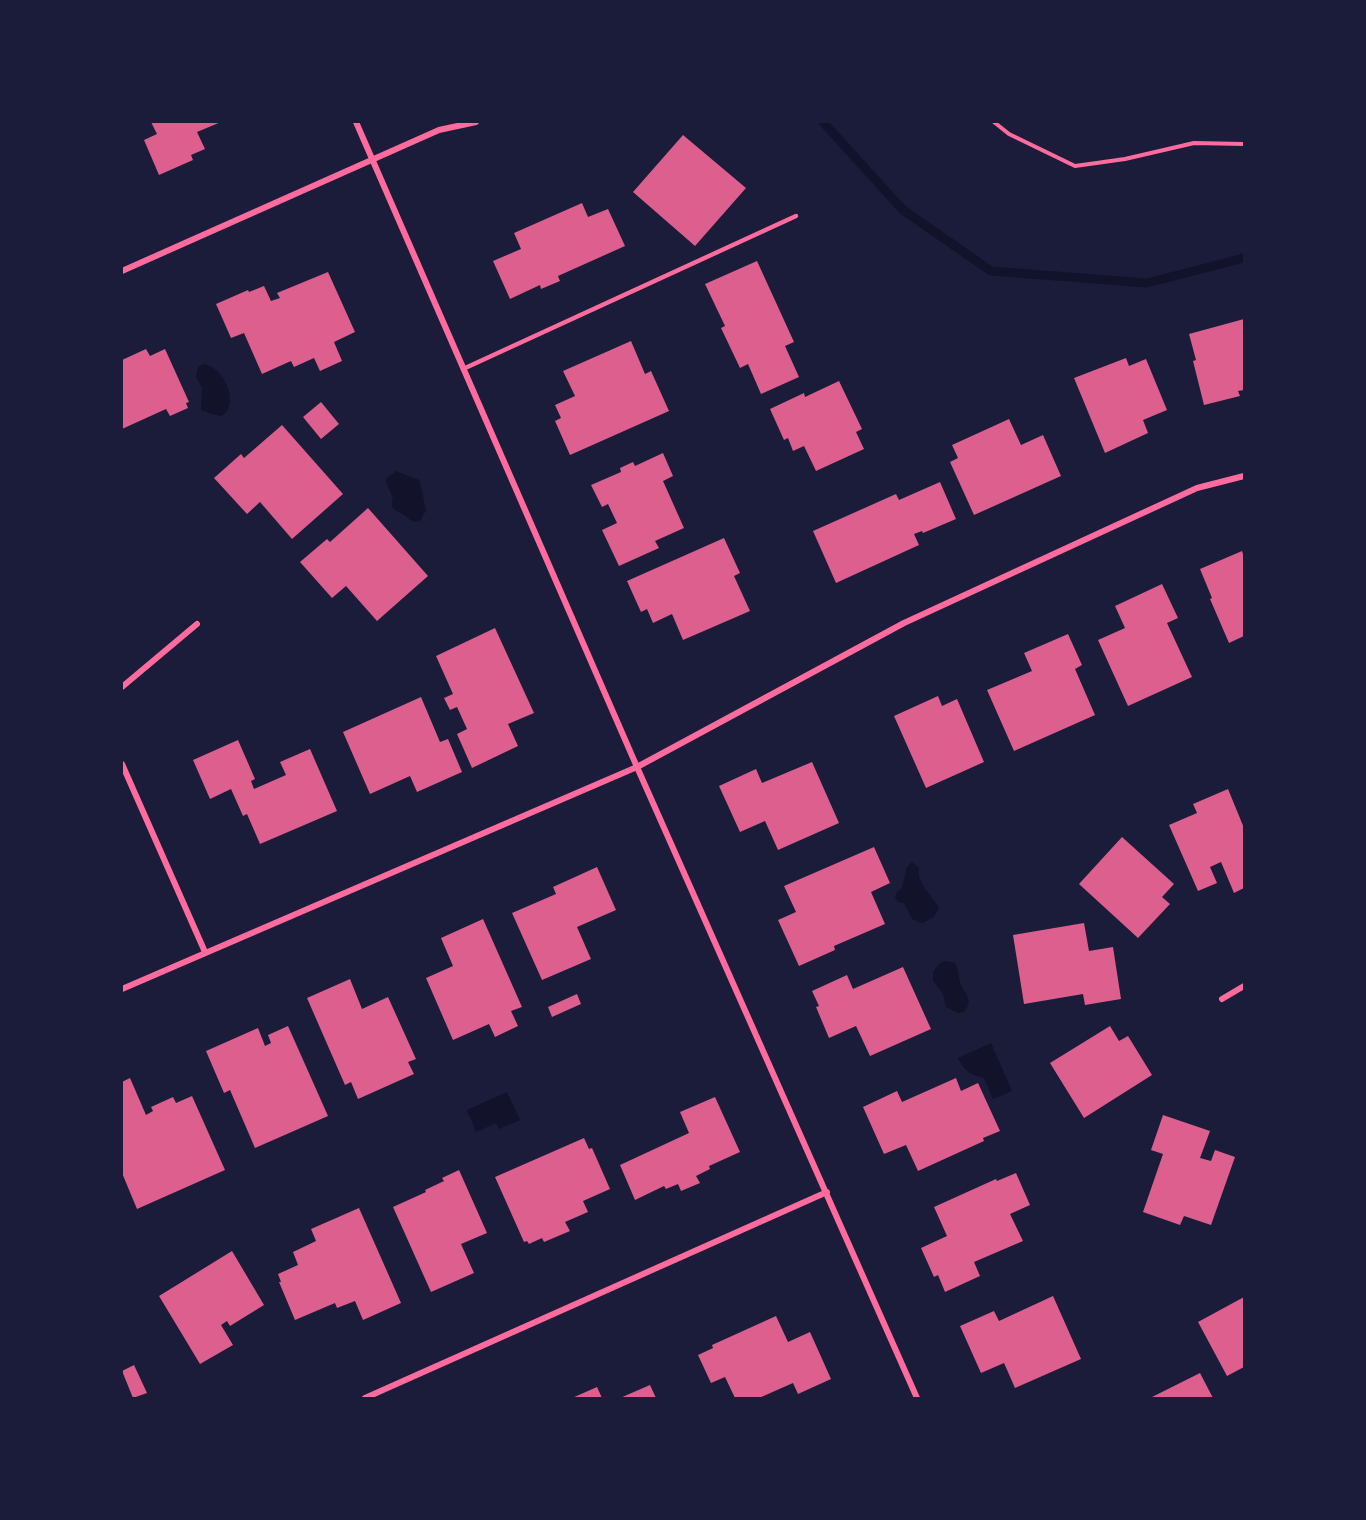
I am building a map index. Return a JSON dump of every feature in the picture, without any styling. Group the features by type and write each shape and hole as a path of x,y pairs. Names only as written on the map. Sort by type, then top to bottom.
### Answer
{"street":[{"path":"356,122 917,1398"},
{"path":"122,271 439,130 476,122"},
{"path":"122,989 638,767 904,623 1197,488 1245,476"},
{"path":"122,687 197,624"},
{"path":"122,764 205,952"},
{"path":"1222,999 1245,986"},
{"path":"365,1398 827,1192"}],"lane":[{"path":"463,369 796,216"}],"path":[{"path":"994,122 1009,134 1075,166 1125,159 1194,143 1245,144"}],"shaded area":[{"path":"204,364 218,372 227,386 230,403 222,416 201,410 202,388 196,377 198,367"},
{"path":"396,471 419,480 426,510 421,520 412,521 393,507 393,498 386,482 387,478"},
{"path":"912,862 919,868 922,884 939,908 934,917 922,923 912,919 904,903 898,902 895,897 902,888 907,867"},
{"path":"945,961 955,963 957,967 960,983 969,1003 964,1012 958,1013 946,1007 943,994 933,981 933,972 940,963"},
{"path":"991,1043 1012,1091 993,1099 984,1078 968,1071 958,1058"},
{"path":"507,1092 520,1120 499,1129 496,1123 476,1132 467,1110"}],"building":[{"path":"151,122 221,122 197,132 205,149 191,155 193,160 159,175 144,140 157,134"},
{"path":"683,135 746,188 695,246 633,192"},
{"path":"582,203 588,217 608,209 625,246 558,276 560,281 541,289 540,285 510,299 493,261 521,249 514,233"},
{"path":"757,261 794,342 785,346 799,377 761,394 748,364 740,368 721,328 725,326 705,284"},
{"path":"328,272 355,332 334,342 342,361 320,371 314,358 294,367 291,361 262,374 244,333 231,338 216,304 248,290 249,292 264,286 271,301 280,298 277,293"},
{"path":"1244,319 1244,390 1238,391 1240,396 1204,405 1189,334"},
{"path":"631,341 645,374 651,371 669,411 570,455 555,421 561,418 555,405 575,396 563,371"},
{"path":"146,349 150,356 165,349 189,402 186,403 188,408 170,416 166,409 122,429 122,360"},
{"path":"1126,358 1129,366 1146,359 1167,410 1143,420 1148,433 1105,453 1074,378"},
{"path":"839,381 862,429 856,432 864,449 816,471 804,446 793,451 788,438 784,440 770,409 804,393 805,397"},
{"path":"321,402 339,424 321,439 303,417"},
{"path":"1009,419 1021,445 1043,435 1061,476 974,515 950,462 958,458 952,445"},
{"path":"282,425 343,494 292,539 260,502 247,514 214,478 241,454 244,458"},
{"path":"663,453 673,476 663,481 684,528 655,541 659,548 619,566 602,530 617,523 608,504 602,507 591,485 621,472 620,468 633,462 635,466"},
{"path":"940,482 956,519 923,533 922,531 914,534 919,545 836,583 813,531 896,494 899,500"},
{"path":"368,508 428,576 377,621 346,586 332,598 300,562 327,539 330,542"},
{"path":"724,538 740,573 734,576 750,611 683,640 672,614 653,623 647,609 641,612 627,581"},
{"path":"1242,551 1244,557 1244,636 1229,643 1200,569"},
{"path":"1162,584 1178,618 1167,623 1192,677 1128,706 1098,640 1125,628 1115,606"},
{"path":"495,628 534,713 508,724 518,746 472,768 457,734 467,729 457,707 450,710 444,698 453,694 436,656"},
{"path":"1068,634 1082,665 1075,669 1095,715 1014,751 987,690 1032,671 1024,653"},
{"path":"938,696 942,706 957,699 984,762 926,788 894,716"},
{"path":"421,697 440,742 448,739 462,772 417,792 410,776 370,794 343,732"},
{"path":"238,740 255,779 251,781 254,789 286,775 280,762 310,749 337,811 260,844 247,814 243,816 231,789 210,799 193,760"},
{"path":"812,762 839,823 778,850 765,821 740,832 719,786 756,769 762,783"},
{"path":"1228,789 1244,828 1244,888 1234,893 1221,862 1210,867 1217,883 1198,891 1169,825 1197,813 1193,804"},
{"path":"1122,837 1174,884 1162,897 1170,904 1138,938 1079,884"},
{"path":"874,847 890,883 871,892 885,924 834,946 835,950 799,966 778,920 796,912 784,886"},
{"path":"597,867 616,910 577,927 591,959 542,980 512,913 556,894 553,887"},
{"path":"483,919 522,1007 511,1011 518,1026 495,1037 489,1024 453,1040 426,978 453,966 441,938"},
{"path":"1084,923 1089,951 1113,947 1121,999 1085,1005 1083,994 1024,1004 1013,935"},
{"path":"903,967 931,1029 870,1056 856,1026 829,1038 812,991 847,975 853,989"},
{"path":"350,979 362,1009 388,997 416,1059 408,1062 414,1074 358,1099 351,1082 345,1085 307,998"},
{"path":"577,994 581,1004 552,1017 548,1007"},
{"path":"288,1026 328,1116 255,1148 230,1090 224,1093 206,1051 258,1028 265,1046 271,1043 268,1035"},
{"path":"1110,1026 1119,1041 1128,1036 1152,1075 1084,1118 1050,1063"},
{"path":"130,1078 146,1115 153,1111 151,1107 173,1097 176,1103 192,1096 225,1170 137,1209 122,1173 122,1082"},
{"path":"956,1078 961,1091 978,1083 1000,1131 983,1138 984,1141 918,1171 906,1145 884,1154 863,1107 897,1091 902,1102"},
{"path":"715,1097 740,1152 709,1166 710,1169 696,1176 700,1183 681,1191 678,1184 666,1189 664,1186 635,1200 620,1165 689,1133 680,1112"},
{"path":"1163,1115 1210,1131 1200,1158 1211,1161 1215,1150 1235,1157 1211,1225 1184,1216 1180,1225 1143,1212 1163,1154 1151,1150"},
{"path":"584,1138 589,1149 592,1148 610,1189 583,1201 588,1212 565,1222 570,1231 544,1242 542,1238 529,1244 527,1241 524,1242 495,1177"},
{"path":"459,1170 487,1233 461,1244 474,1273 431,1292 393,1207 426,1192 425,1190 444,1181 442,1178"},
{"path":"1016,1173 1030,1205 1010,1214 1023,1241 974,1262 980,1276 945,1292 938,1275 934,1277 921,1248 947,1236 934,1207 996,1179 997,1181"},
{"path":"359,1208 401,1303 363,1320 355,1301 337,1308 335,1303 295,1320 279,1282 281,1282 278,1274 298,1265 293,1252 316,1241 311,1229"},
{"path":"232,1251 264,1305 230,1326 227,1321 221,1325 233,1345 200,1364 159,1296"},
{"path":"1053,1296 1081,1359 1015,1388 1004,1363 981,1373 960,1326 994,1311 999,1321"},
{"path":"1244,1297 1244,1367 1227,1376 1198,1322"},
{"path":"776,1316 788,1342 810,1332 831,1379 798,1394 793,1383 759,1398 735,1398 725,1377 711,1383 698,1355 713,1348 712,1345"},
{"path":"134,1365 147,1393 133,1398 122,1371"},
{"path":"1200,1373 1213,1398 1150,1398"},
{"path":"650,1385 656,1398 620,1398"},
{"path":"597,1387 602,1398 572,1398"}],"waterway":[{"path":"823,122 903,210 991,271 1147,283 1244,258"}]}
